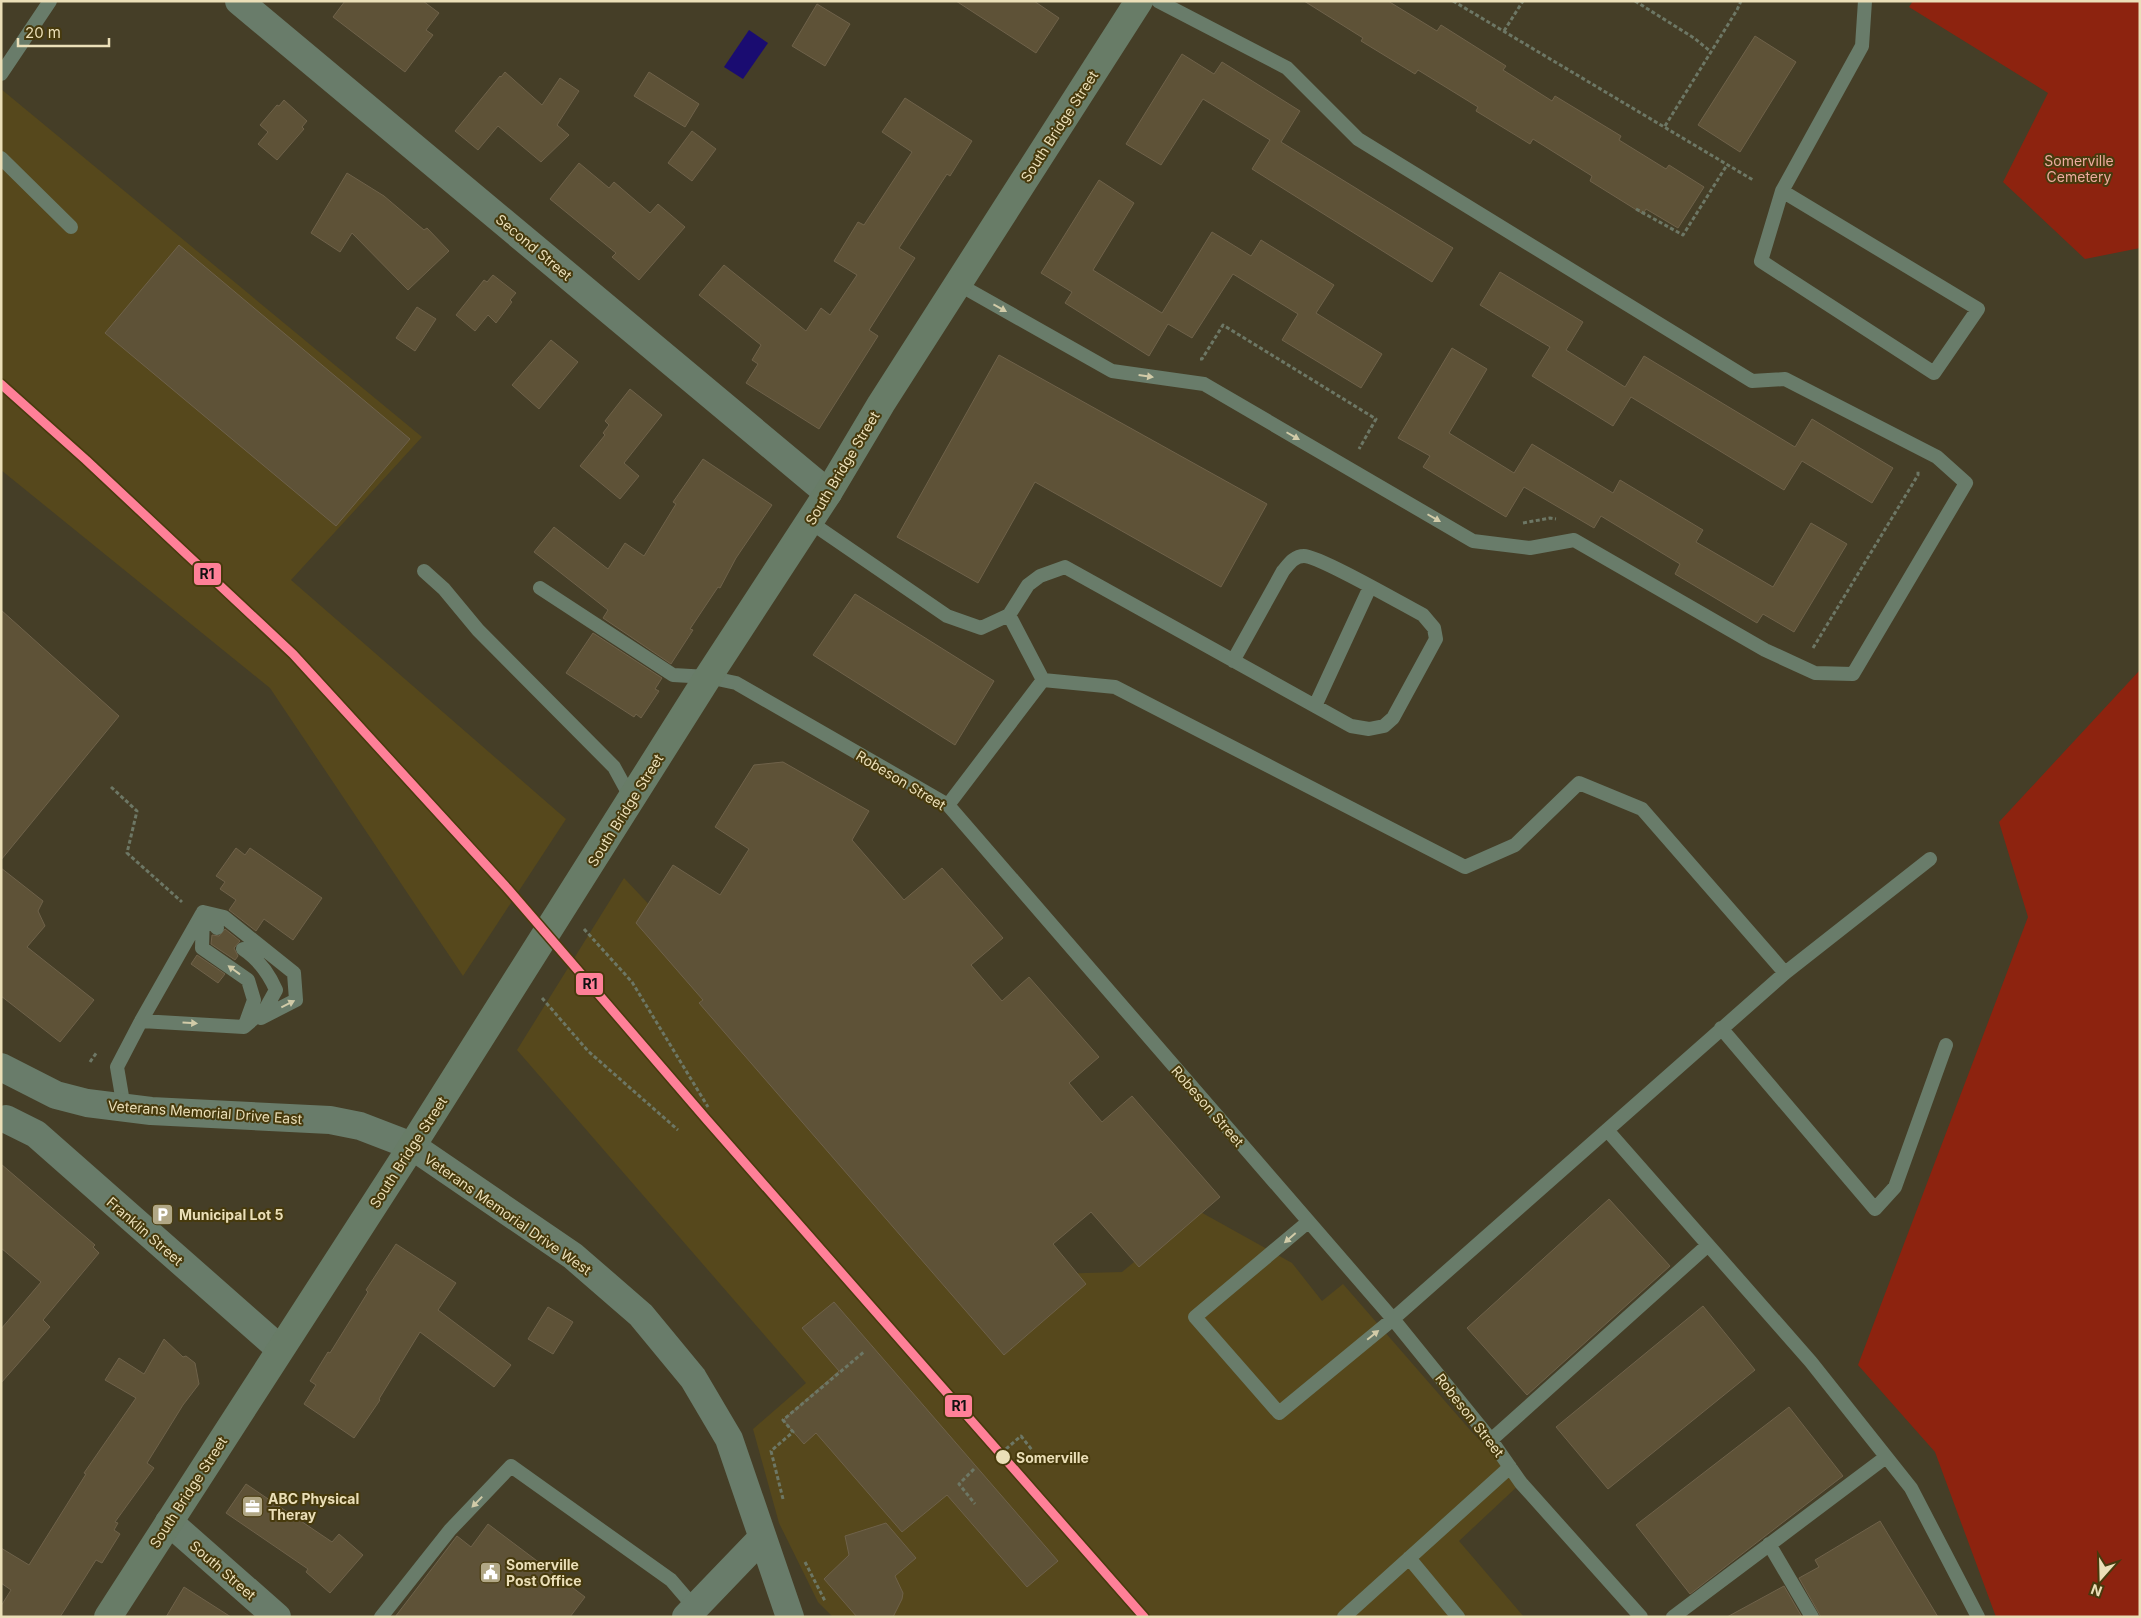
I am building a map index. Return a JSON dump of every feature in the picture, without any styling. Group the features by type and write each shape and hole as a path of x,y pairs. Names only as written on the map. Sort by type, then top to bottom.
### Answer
{"street":[{"name":"Second Street","path":"239,1 828,493"},
{"name":"South Bridge Street","path":"108,1617 412,1146 708,677 810,522 881,404 1139,1"},
{"name":"Veterans Memorial Drive East","path":"1,1067 56,1095 87,1103 124,1108 330,1120 360,1126 412,1146"},
{"name":"Franklin Street","path":"6,1119 36,1134 280,1349"},
{"name":"Veterans Memorial Drive West","path":"412,1146 573,1256 641,1315 693,1378 729,1440 790,1617"},
{"name":"South Street","path":"169,1522 277,1617"},
{"path":"691,1612 762,1538"}],"lane":[{"path":"1,74 50,1"},
{"path":"958,284 1112,371 1204,384 1473,541 1530,548 1574,540 1765,650 1814,673 1853,674 1966,483 1937,458 1785,379 1752,380 1358,139 1287,68 1158,1"},
{"path":"1782,191 1978,309 1934,372 1761,261 1782,191 1862,46 1865,1"},
{"path":"1,158 71,227"},
{"path":"810,522 947,616 981,628 1009,615 1028,585 1040,576 1065,567 1233,661 1351,726 1369,729 1384,726 1393,718 1436,639 1434,628 1422,615 1370,587 1305,556 1293,560 1283,571 1233,661"},
{"path":"424,571 444,589 478,630 614,767 632,800"},
{"path":"1315,706 1370,587"},
{"name":"Robeson Street","path":"540,588 673,675 708,677 736,683 948,806 1393,1319 1491,1440 1521,1483 1641,1617"},
{"path":"1009,615 1043,680"},
{"path":"948,806 1043,680"},
{"path":"1043,680 1115,687 1465,867 1515,845 1579,783 1642,809 1785,973"},
{"path":"1308,1222 1195,1317 1279,1413 1393,1319 1785,973 1930,859"},
{"path":"203,912 217,928"},
{"path":"124,1108 117,1067 141,1020 203,912"},
{"path":"203,912 202,948 248,980 254,1000 244,1027"},
{"path":"141,1020 244,1027 296,1000 294,973 224,917 203,912"},
{"path":"244,949 251,954 270,977 276,990 266,1008 244,1027"},
{"path":"1721,1028 1876,1209 1895,1187 1946,1045"},
{"path":"1607,1130 1811,1362 1911,1488 1978,1617"},
{"path":"1491,1440 1708,1245"},
{"path":"1672,1617 1886,1457"},
{"path":"381,1617 450,1530 511,1466 672,1580 691,1612"},
{"path":"1344,1617 1510,1467"},
{"path":"1769,1544 1812,1617"},
{"path":"1408,1558 1458,1617"}],"path":[{"path":"1453,1 1665,126 1752,180"},
{"path":"1504,31 1523,1"},
{"path":"1635,1 1694,38 1710,51"},
{"path":"1665,126 1741,1"},
{"path":"1636,209 1683,235 1727,165"},
{"path":"1192,360 1202,359 1223,325 1376,419 1358,448 1367,453"},
{"path":"1810,654 1918,475 1918,466"},
{"path":"1520,524 1550,518 1559,519"},
{"path":"111,787 137,811 127,853 190,908"},
{"path":"584,930 632,982 708,1107"},
{"path":"542,998 588,1051 678,1130"},
{"path":"90,1062 101,1046"},
{"path":"784,1503 771,1451 793,1432 783,1420 865,1351"},
{"path":"1006,1449 1021,1436 1032,1450"},
{"path":"974,1469 959,1484 975,1504"},
{"path":"803,1557 825,1601"}],"shaded area":[{"path":"749,30 768,43 743,79 724,67"},
{"path":"1,89 422,437 291,580 566,819 463,976 270,688 1,470"},
{"path":"624,878 933,1206 1051,1274 1122,1272 1197,1210 1292,1263 1322,1301 1343,1284 1471,1431 1521,1483 1459,1541 1524,1617 833,1617 818,1602 779,1523 753,1429 806,1383 517,1050"}],"green space":[{"name":"Somerville Cemetery","path":"1913,1 2140,1 2140,248 2085,259 2003,182 2048,93 1909,7"},
{"path":"2140,670 2140,1617 1996,1617 1935,1452 1858,1365 2028,917 1999,822"}],"building":[{"path":"345,1 423,1 439,13 426,30 433,35 405,72 333,17"},
{"path":"956,1 1034,1 1059,18 1036,53"},
{"path":"1304,1 1388,1 1437,31 1441,25 1506,66 1503,70 1552,101 1555,96 1621,136 1619,140 1666,169 1669,165 1704,187 1678,228 1646,209 1643,214 1590,181 1592,176 1533,139 1530,144 1476,111 1478,107 1418,70 1415,74 1361,41 1363,38"},
{"path":"817,4 850,24 825,66 792,46"},
{"path":"1755,36 1796,62 1740,152 1698,125"},
{"path":"1182,54 1214,74 1222,62 1300,111 1281,142 1453,248 1432,282 1252,169 1270,140 1203,99 1161,165 1126,144"},
{"path":"505,72 542,105 560,78 579,91 557,125 569,135 541,162 498,126 478,150 455,131"},
{"path":"649,72 699,104 685,127 634,96"},
{"path":"905,98 972,141 950,176 947,174 899,248 915,258 869,330 878,336 819,429 746,383 758,364 752,360 761,345 699,295 724,265 806,331 821,308 830,315 857,275 834,261 858,222 864,225 912,152 882,132"},
{"path":"284,100 307,121 302,127 304,129 277,160 258,144 268,132 260,125 277,105 279,106"},
{"path":"692,131 716,149 692,181 668,163"},
{"path":"579,163 609,188 614,182 650,213 658,204 685,227 639,280 612,257 616,253 550,199"},
{"path":"347,173 384,196 424,230 427,228 449,251 408,290 352,233 340,252 311,233"},
{"path":"1099,180 1134,203 1093,270 1162,313 1212,232 1251,256 1261,240 1334,285 1316,313 1382,354 1361,388 1282,340 1298,314 1233,274 1192,338 1168,324 1149,356 1065,303 1072,292 1041,273"},
{"path":"179,245 410,439 336,526 105,333"},
{"path":"1500,272 1583,322 1566,350 1625,387 1644,356 1795,447 1812,419 1893,468 1872,503 1802,461 1784,490 1631,397 1613,426 1532,376 1550,347 1480,305"},
{"path":"493,275 516,293 510,300 512,302 496,323 488,315 475,331 456,315 484,280 487,282"},
{"path":"417,307 436,319 415,351 396,338"},
{"path":"551,340 578,362 539,409 512,385"},
{"path":"1452,348 1487,369 1449,433 1514,473 1532,444 1613,493 1620,480 1703,530 1696,542 1773,587 1811,523 1847,544 1794,632 1763,614 1757,623 1675,574 1680,564 1601,516 1594,528 1524,487 1506,517 1423,467 1430,456 1398,438"},
{"path":"999,355 1267,504 1221,587 1035,482 978,583 897,537"},
{"path":"630,389 662,415 624,463 639,476 620,499 580,466 605,435 603,433 609,425 605,421"},
{"path":"703,459 772,505 736,558 720,588 718,587 690,629 693,630 671,664 603,618 608,610 534,552 554,527 608,569 625,543 644,556 676,504 673,502"},
{"path":"855,594 994,681 955,745 813,655"},
{"path":"1,610 119,716 1,860"},
{"path":"593,633 662,678 655,689 659,691 641,718 636,714 634,717 566,673"},
{"path":"783,762 869,811 852,840 904,900 942,868 1003,938 971,965 1002,1001 1029,977 1099,1057 1069,1083 1102,1122 1132,1096 1220,1197 1139,1267 1091,1212 1053,1244 1086,1284 1004,1355 699,1003 703,1000 636,923 673,865 720,895 749,849 715,827 754,765"},
{"path":"236,848 245,855 250,848 322,898 293,940 264,919 256,931 229,910 236,900 220,889 225,882 216,876"},
{"path":"1,868 43,901 38,911 45,926 27,947 94,1000 60,1042 1,996"},
{"path":"225,929 240,941 234,948 238,956 235,960 211,944 212,935 219,936"},
{"path":"197,955 225,974 218,983 191,964"},
{"path":"1,1164 95,1245 93,1247 99,1253 43,1320 50,1327 1,1383 1,1329 41,1282 1,1248"},
{"path":"1609,1199 1670,1266 1527,1395 1467,1328"},
{"path":"396,1244 456,1283 438,1310 511,1365 494,1387 420,1332 380,1400 354,1438 304,1404 316,1385 310,1381 328,1352 330,1353 368,1292 366,1290"},
{"path":"834,1302 1058,1561 1027,1587 947,1495 902,1532 816,1433 804,1444 783,1420 839,1371 802,1328"},
{"path":"1703,1306 1755,1370 1608,1489 1556,1427"},
{"path":"548,1307 573,1322 553,1354 528,1339"},
{"path":"164,1339 183,1357 186,1356 195,1363 199,1384 183,1405 147,1463 154,1468 115,1522 118,1523 114,1530 120,1534 102,1563 96,1560 60,1617 1,1617 1,1606 11,1590 1,1583 1,1548 29,1565 86,1474 84,1473 136,1398 105,1380 119,1358 144,1374"},
{"path":"1789,1407 1843,1476 1690,1594 1636,1525"},
{"path":"246,1484 332,1542 339,1534 363,1555 330,1593 306,1572 308,1569 226,1513"},
{"path":"1880,1521 1938,1617 1821,1617 1799,1578 1819,1567 1815,1560"},
{"path":"886,1523 916,1558 895,1576 903,1593 893,1617 857,1617 824,1579 849,1555 845,1536"},
{"name":"Somerville Post Office","path":"488,1524 585,1597 570,1617 395,1617 457,1536 471,1547"},
{"path":"1784,1586 1802,1617 1727,1617"},
{"path":"184,1587 231,1617 166,1617"}],"transit line":[{"name":"R1","path":"1,384 86,460 293,654 507,888 707,1120 1144,1617"}],"place":[{"name":"Municipal Lot 5","path":"163,1214"},
{"name":"Somerville","path":"1003,1457"},
{"name":"ABC Physical Theray","path":"252,1506"},
{"name":"Somerville Post Office","path":"490,1572"}]}
